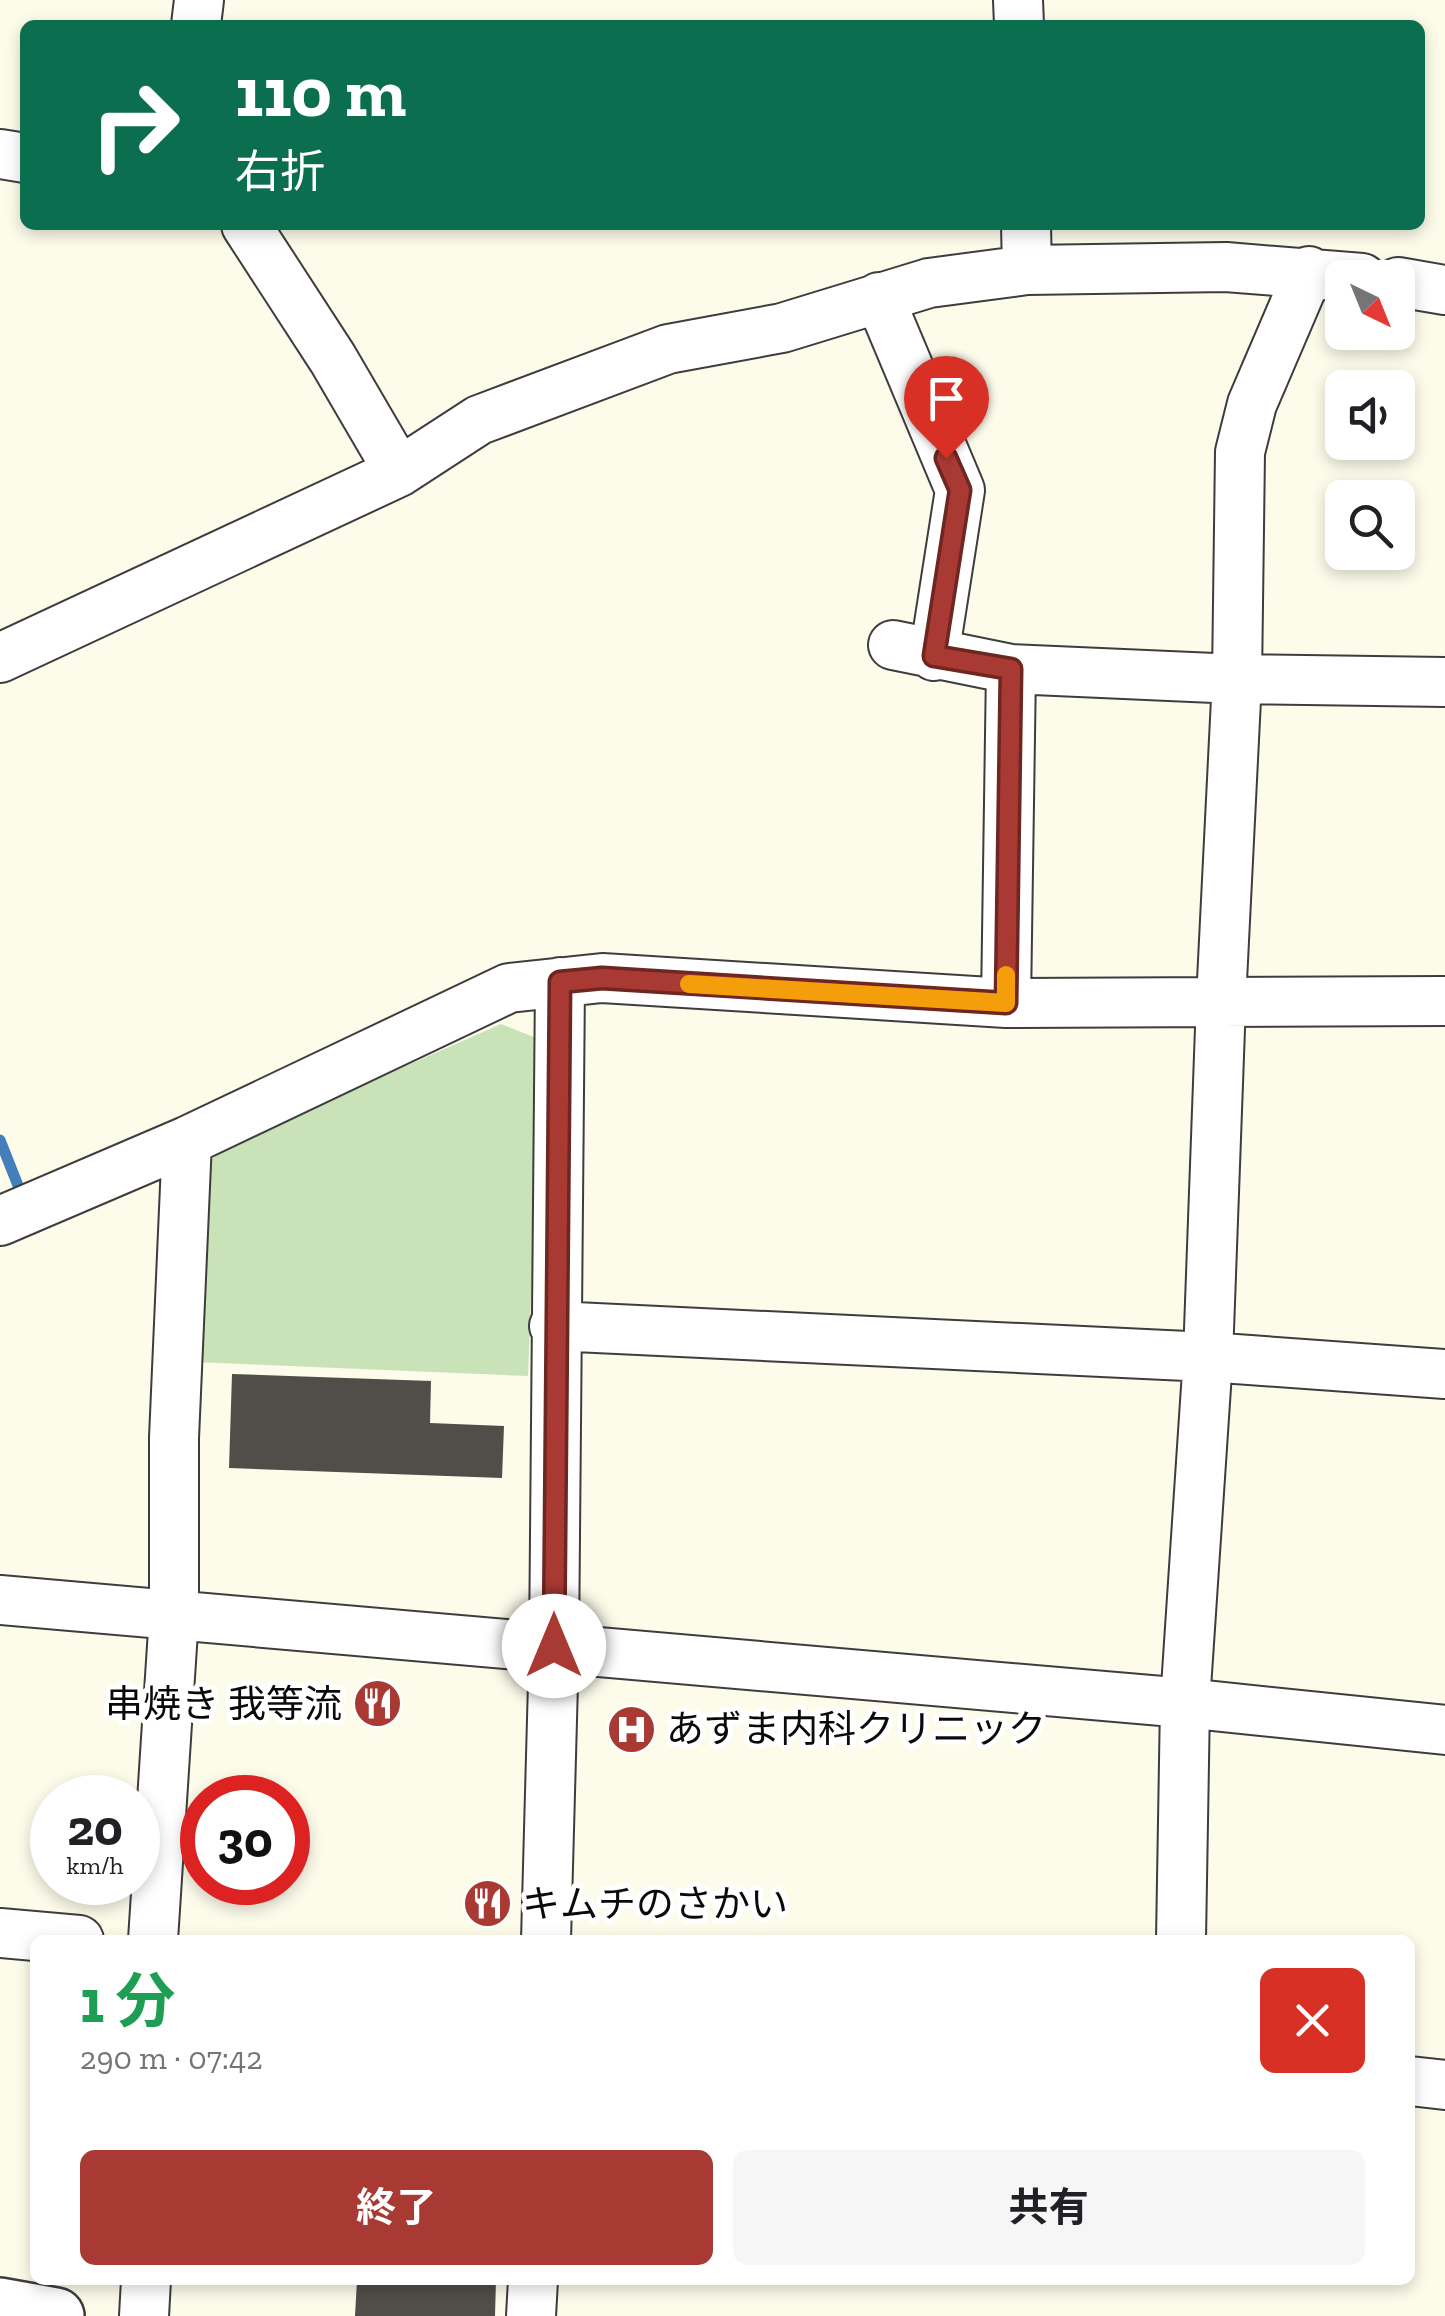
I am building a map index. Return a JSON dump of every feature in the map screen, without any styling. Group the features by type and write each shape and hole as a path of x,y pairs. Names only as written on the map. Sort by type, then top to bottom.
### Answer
{"street":[{"path":"249,230 333,359 399,472"},
{"path":"0,658 399,472 480,420 668,348 782,328 929,283 1026,247 1226,268 1325,273"},
{"path":"1181,1935 1185,1703 1208,1357 1220,1001 1237,679 1240,452 1252,404 1309,271"},
{"path":"1415,285 1445,290"},
{"path":"879,297 960,490 914,651 1011,669 1237,679 1445,682"},
{"path":"1006,1003 1011,669"},
{"path":"0,1222 186,1141 510,988 602,978 1006,1003 1445,1000"},
{"path":"546,1935 554,1646 560,982"},
{"path":"153,1935 174,1615 174,1438 186,1141"},
{"path":"554,1326 1208,1357 1445,1374"},
{"path":"0,1600 554,1646 1445,1730"},
{"path":"0,1932 30,1935"},
{"path":"1415,2082 1445,2085"},
{"path":"144,2316 146,2285"},
{"path":"531,2316 532,2285"},
{"path":"0,2306 56,2316"}],"green space":[{"path":"501,1024 541,1040 528,1376 194,1362 202,1172 222,1147"}],"building":[{"path":"232,1374 431,1381 430,1423 504,1426 502,1478 229,1468"},
{"path":"357,2285 496,2285 495,2316 355,2316"}],"waterway":[{"path":"0,1140 19,1188"}],"slow traffic":[{"path":"689,984 1006,1003 1006,975"}],"place":[{"name":"串焼き 我等流","path":"377,1704"},
{"name":"あずま内科クリニック","path":"631,1729"},
{"name":"キムチのさかい","path":"487,1904"}],"route":[{"path":"554,1646 560,982 602,978 1006,1003 1011,669 934,656 960,490 946,458"}]}
